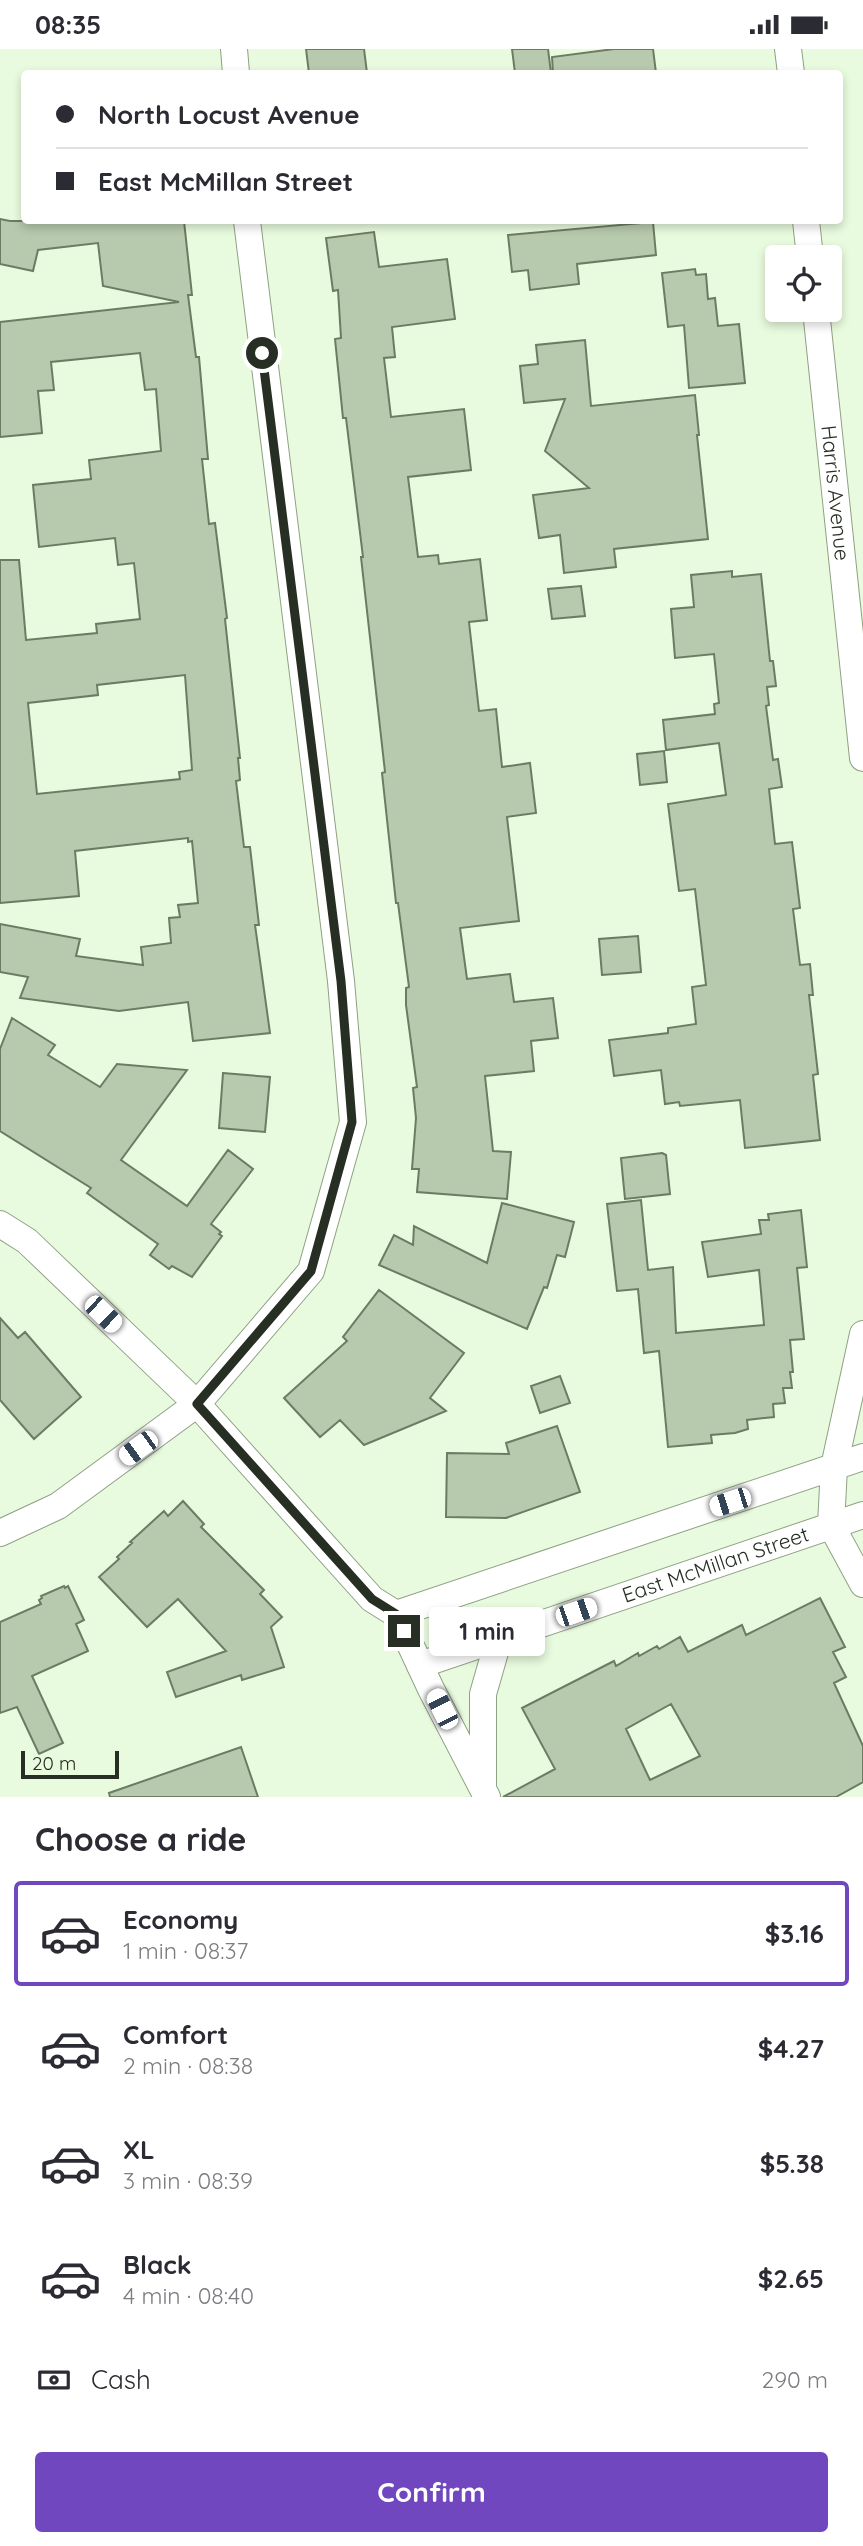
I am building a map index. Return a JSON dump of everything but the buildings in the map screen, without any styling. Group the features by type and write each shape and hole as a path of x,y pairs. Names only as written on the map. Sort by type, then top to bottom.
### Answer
{"street":[{"path":"234,49 236,70"},
{"path":"788,49 791,70"},
{"path":"0,1533 58,1506 197,1404 311,1271 352,1122 341,981 247,224"},
{"path":"806,224 809,245"},
{"name":"Harris Avenue","path":"817,322 863,758"},
{"path":"0,1224 27,1241 197,1404 372,1599 396,1614 485,1793"},
{"path":"863,1334 834,1467 831,1525 863,1584"},
{"path":"396,1614 863,1457"},
{"name":"East McMillan Street","path":"420,1665 863,1515"},
{"path":"485,1793 483,1694 499,1638"}],"route":[{"path":"262,353 341,981 352,1122 311,1271 197,1404 372,1599 396,1614 404,1631"}]}
